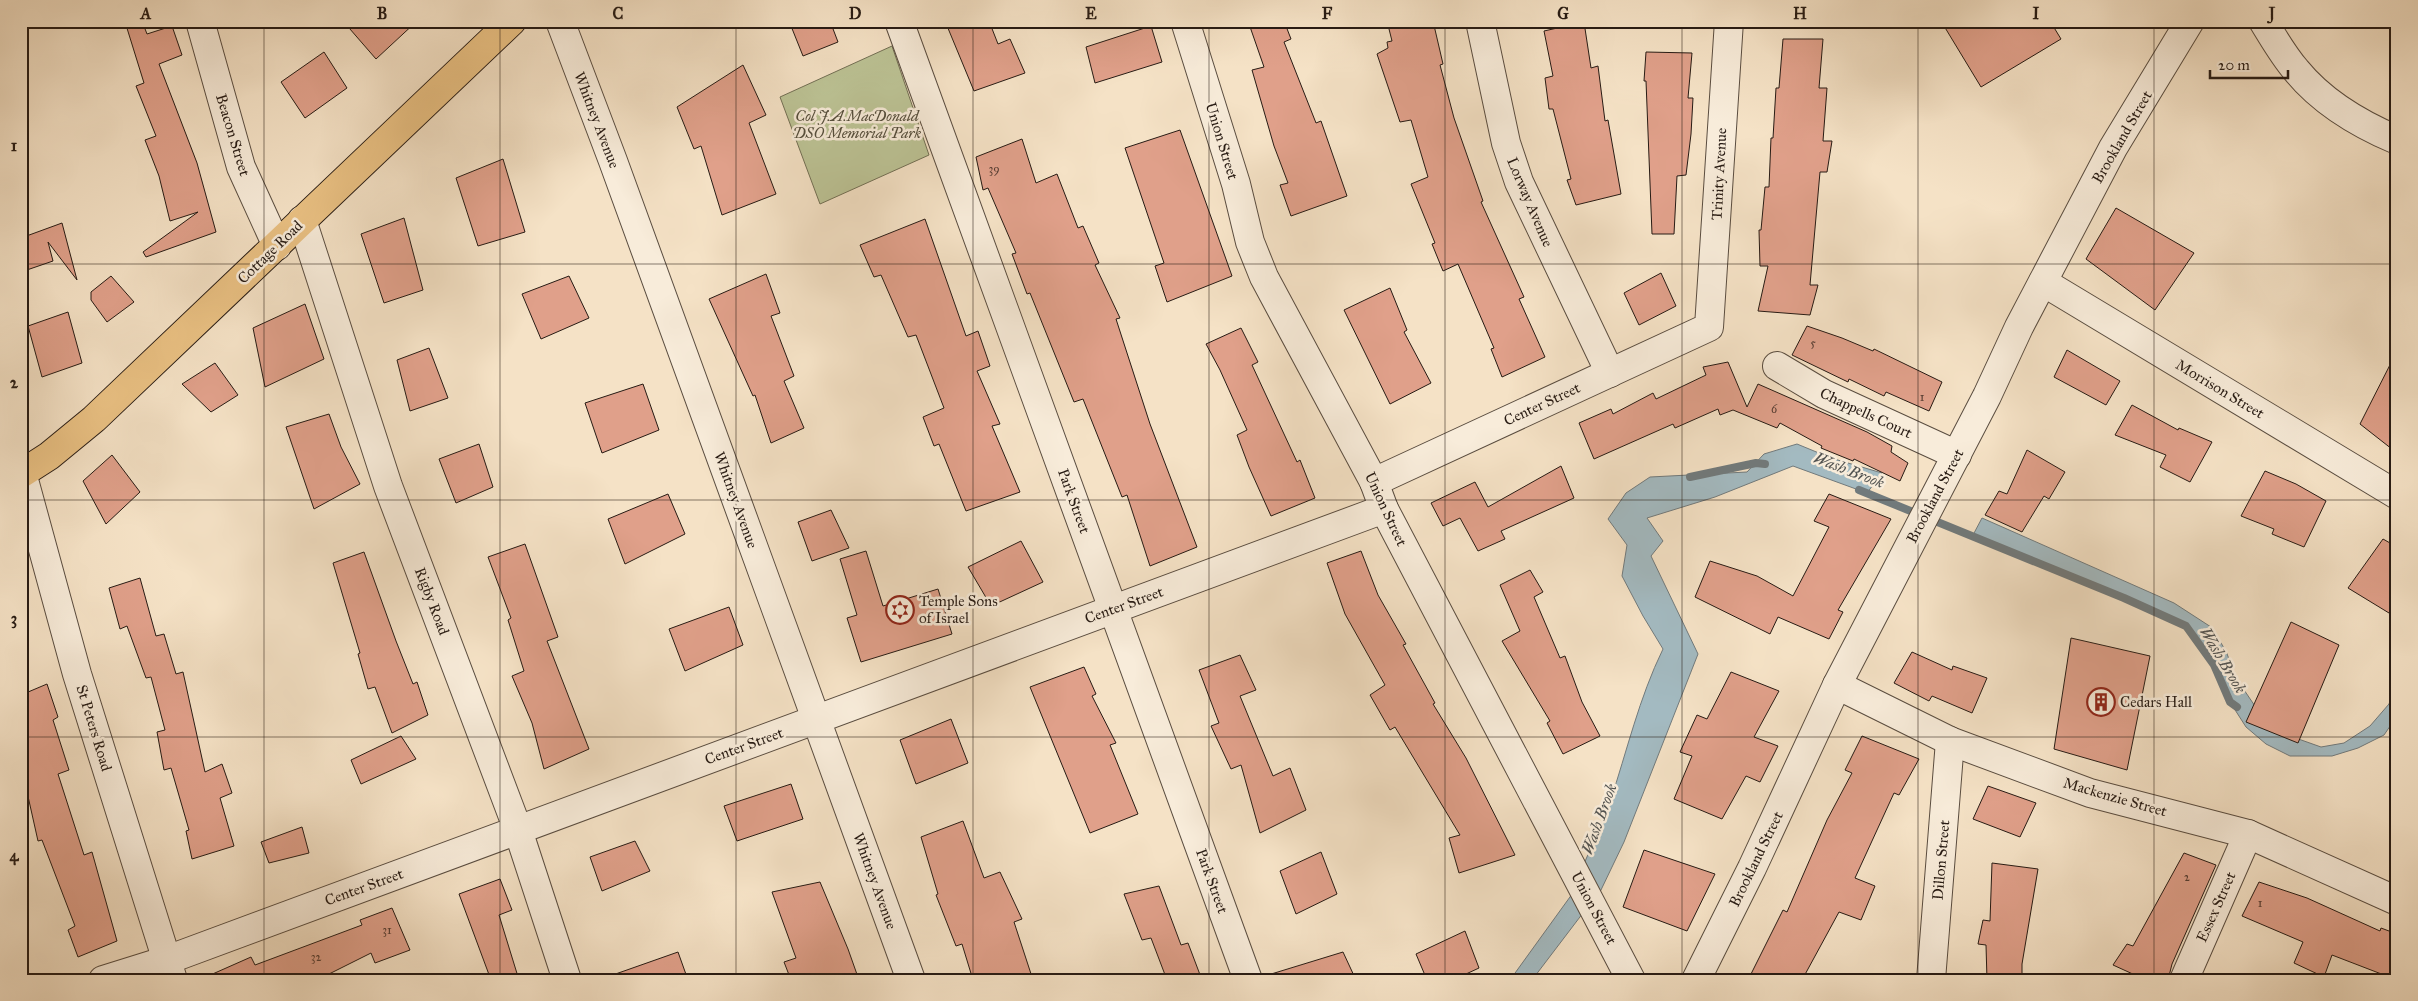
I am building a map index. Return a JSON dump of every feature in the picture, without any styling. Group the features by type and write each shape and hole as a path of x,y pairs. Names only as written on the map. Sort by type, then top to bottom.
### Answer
{"main road":[{"name":"Cottage Road","path":"22,472 49,456 94,418 512,21"}],"street":[{"name":"Beacon Street","path":"200,21 240,167 277,246"},
{"name":"Whitney Avenue","path":"560,21 911,980"},
{"name":"Park Street","path":"899,21 1248,980"},
{"name":"Union Street","path":"1185,21 1236,184 1244,224 1256,260 1276,302 1374,482 1384,508 1631,980"},
{"name":"Lorway Avenue","path":"1480,21 1506,143 1519,182 1610,373"},
{"name":"Trinity Avenue","path":"1709,327 1728,21"},
{"name":"Brookland Street","path":"1696,980 1756,860 1838,685 1957,455 2043,282 2114,148 2190,21"},
{"path":"2263,21 2296,70 2331,104 2371,129 2397,140"},
{"name":"Rigby Road","path":"302,220 388,486 518,830 567,980"},
{"name":"Morrison Street","path":"2043,282 2397,495"},
{"name":"Center Street","path":"1374,482 1709,327"},
{"name":"Chappells Court","path":"1777,366 1824,394 1957,455"},
{"name":"St Peters Road","path":"22,472 77,674 170,970"},
{"name":"Center Street","path":"103,980 170,970 518,830 1384,508"},
{"name":"Mackenzie Street","path":"1838,685 1950,741 2090,793 2248,834 2397,901"},
{"name":"Dillon Street","path":"1931,980 1950,741"},
{"name":"Essex Street","path":"2184,980 2248,834"}],"green space":[{"name":"Col J.A.MacDonald DSO Memorial Park","path":"892,46 929,155 820,204 780,97"}],"water":[{"path":"1797,444 1831,458 1882,473 1867,493 1793,466 1715,497 1647,518 1663,541 1651,556 1698,654 1624,842 1600,892 1583,866 1610,802 1640,705 1663,649 1622,576 1627,545 1608,519 1626,493 1650,477 1747,472 1764,454"},
{"path":"1982,518 2174,603 2211,627 2226,651 2236,678 2261,715 2290,736 2321,747 2344,743 2370,726 2389,704 2397,679 2397,716 2384,735 2358,748 2332,756 2290,756 2266,744 2246,727 2230,702 2207,649 2186,626 2139,604 1973,535"},
{"path":"1575,890 1586,909 1532,980 1510,980"}],"building":[{"path":"142,21 147,34 172,26 182,55 159,64 197,163 216,232 146,257 143,252 198,212 170,221 159,176 145,140 156,136 136,86 144,83 126,25"},
{"path":"343,21 417,21 376,59"},
{"path":"789,21 830,21 838,42 803,56"},
{"path":"945,21 989,21 998,44 1010,39 1025,73 974,91"},
{"path":"1248,21 1284,21 1291,39 1284,42 1316,123 1321,121 1347,196 1291,216 1280,185 1288,183 1274,146 1252,70 1264,67"},
{"path":"1387,21 1433,21 1443,64 1440,65 1454,118 1483,201 1481,202 1524,297 1519,299 1545,357 1502,377 1491,349 1494,348 1458,264 1443,271 1432,244 1435,243 1411,184 1428,177 1411,120 1400,122 1377,54 1388,48 1387,42 1392,41"},
{"path":"1941,21 2050,21 2061,39 1981,87"},
{"path":"1584,22 1591,68 1598,66 1605,121 1608,120 1621,194 1576,205 1567,180 1571,179 1553,109 1549,109 1545,78 1553,76 1544,31"},
{"path":"1151,26 1162,62 1095,83 1086,47"},
{"path":"1783,39 1823,39 1819,88 1827,88 1823,141 1832,141 1827,172 1820,172 1810,285 1818,285 1810,315 1758,311 1768,266 1760,266 1759,230 1761,230 1765,187 1769,187 1771,138 1773,138 1776,88 1779,88"},
{"path":"324,52 347,88 305,118 281,82"},
{"path":"1646,52 1692,53 1688,98 1693,98 1691,134 1686,175 1677,176 1674,234 1652,234 1646,81 1644,81"},
{"path":"743,65 766,115 749,123 776,194 722,215 701,146 694,149 677,107"},
{"path":"1180,130 1232,276 1167,302 1155,266 1164,263 1125,148"},
{"path":"1022,139 1036,183 1057,174 1078,228 1083,226 1099,263 1095,265 1120,318 1116,319 1150,424 1197,547 1150,566 1127,495 1122,497 1083,399 1074,402 1030,293 1027,294 1012,254 1016,253 988,188 983,190 976,157"},
{"path":"503,159 525,232 478,246 456,178"},
{"path":"2116,208 2194,253 2155,310 2086,259"},
{"path":"404,218 423,290 384,303 361,234"},
{"path":"925,219 966,336 978,331 990,366 977,371 1000,424 992,426 1020,492 966,511 939,444 934,446 923,417 944,408 916,335 908,337 881,275 874,277 860,245"},
{"path":"62,223 77,280 48,242 53,261 21,272 21,238"},
{"path":"1661,273 1676,306 1639,325 1624,293"},
{"path":"766,274 780,313 771,316 794,376 784,381 804,428 771,443 755,395 753,396 709,299"},
{"path":"111,276 134,302 107,322 91,300 91,292"},
{"path":"569,276 589,318 541,339 522,294"},
{"path":"1390,288 1407,330 1404,332 1431,383 1390,404 1344,310"},
{"path":"305,304 324,359 265,387 253,328"},
{"path":"68,312 82,363 42,377 28,326"},
{"path":"1807,326 1873,351 1874,349 1942,382 1929,411 1886,392 1884,396 1849,379 1848,382 1792,355"},
{"path":"1241,328 1258,362 1252,365 1297,462 1300,460 1315,498 1271,516 1237,435 1247,430 1206,344"},
{"path":"429,348 448,398 410,411 397,360"},
{"path":"2067,350 2120,381 2106,405 2054,377"},
{"path":"2397,351 2397,453 2360,424"},
{"path":"1728,362 1747,407 1758,384 1867,432 1892,446 1891,452 1908,463 1900,481 1854,459 1853,461 1821,448 1822,446 1780,423 1777,428 1733,410 1720,415 1718,409 1675,428 1673,424 1594,459 1579,423 1611,409 1613,414 1653,393 1656,399 1706,375 1703,367"},
{"path":"215,363 238,395 211,412 182,384"},
{"path":"643,384 659,430 602,453 585,403"},
{"path":"2132,405 2178,430 2179,428 2212,442 2190,482 2160,467 2166,455 2115,435"},
{"path":"329,414 341,447 360,484 314,509 286,427"},
{"path":"479,444 493,487 456,503 439,459"},
{"path":"2027,450 2065,472 2049,499 2044,496 2022,532 1985,515 1999,491 2007,494"},
{"path":"112,455 140,492 106,524 83,481"},
{"path":"1561,466 1574,498 1501,531 1505,539 1478,551 1460,518 1443,526 1431,503 1475,482 1488,507"},
{"path":"2265,471 2296,484 2326,501 2304,547 2272,534 2274,529 2241,516"},
{"path":"668,494 685,534 625,564 608,519"},
{"path":"1829,494 1891,519 1838,610 1843,612 1829,639 1778,617 1770,634 1695,597 1710,561 1757,576 1793,596 1829,527 1814,521"},
{"path":"831,510 849,548 812,561 798,522"},
{"path":"2383,539 2397,547 2397,601 2389,613 2348,588"},
{"path":"1021,541 1043,582 991,606 968,567"},
{"path":"525,544 558,637 547,641 589,749 544,769 532,723 512,676 524,671 508,620 511,618 488,557"},
{"name":"Temple Sons of Israel","path":"866,551 883,606 938,589 952,634 861,662 847,618 857,615 840,559"},
{"path":"1361,551 1378,595 1406,644 1403,645 1435,703 1433,704 1466,758 1515,855 1459,873 1449,838 1460,835 1395,727 1390,730 1370,695 1385,685 1345,614 1327,563"},
{"path":"364,552 396,641 413,684 417,682 428,715 392,733 375,687 368,689 358,654 360,653 333,563"},
{"path":"1530,570 1543,592 1534,597 1560,658 1565,656 1582,702 1600,736 1563,754 1547,723 1550,721 1502,641 1520,631 1500,585"},
{"path":"140,578 156,636 164,634 176,674 183,672 205,772 222,764 232,793 220,798 234,846 192,859 186,831 189,830 171,768 164,770 157,732 165,730 151,677 146,678 127,626 120,629 109,588"},
{"path":"729,607 743,645 685,671 669,629"},
{"path":"2291,622 2339,645 2298,743 2246,722"},
{"name":"Cedars Hall","path":"2071,638 2150,656 2127,770 2054,749"},
{"path":"1912,652 1952,670 1953,666 1987,678 1972,713 1932,696 1929,701 1894,683"},
{"path":"1240,655 1256,690 1240,696 1273,776 1290,768 1306,810 1260,833 1241,765 1231,769 1211,726 1219,723 1199,670"},
{"path":"1084,667 1096,694 1092,696 1116,743 1110,745 1138,814 1090,833 1030,687"},
{"path":"1731,672 1779,691 1754,737 1778,746 1760,782 1746,776 1722,819 1674,799 1692,756 1680,752 1697,715 1707,719"},
{"path":"47,684 58,717 53,720 69,770 58,774 84,855 92,852 117,941 78,957 68,930 75,926 42,840 38,841 21,765 21,695"},
{"path":"951,719 968,763 916,784 900,740"},
{"path":"401,736 416,759 361,784 351,760"},
{"path":"1862,736 1919,759 1899,795 1894,793 1855,878 1875,886 1861,920 1839,912 1802,980 1748,980 1783,910 1787,912 1827,820 1852,773 1845,770"},
{"path":"791,784 803,819 737,841 724,806"},
{"path":"1988,786 2036,803 2020,837 1973,819"},
{"path":"963,821 984,878 1000,872 1022,919 1014,922 1033,980 973,980 962,944 956,946 936,895 938,894 921,837"},
{"path":"302,827 309,853 269,863 261,842"},
{"path":"635,841 650,871 602,891 590,857"},
{"path":"1644,850 1715,874 1687,931 1623,907"},
{"path":"1321,852 1337,894 1296,914 1280,871"},
{"path":"2184,853 2216,865 2172,964 2168,980 2146,980 2113,965 2127,944 2133,946"},
{"path":"1992,863 2038,869 2022,964 2022,980 1987,980 1986,945 1978,944 1983,920 1990,921"},
{"path":"500,879 512,910 499,915 519,980 491,980 459,894"},
{"path":"820,882 859,980 791,980 784,962 796,958 772,892"},
{"path":"2259,882 2307,898 2380,931 2381,928 2397,934 2397,980 2332,955 2324,977 2294,963 2303,942 2242,916"},
{"path":"1159,886 1181,945 1188,943 1202,980 1167,980 1151,938 1142,940 1124,894"},
{"path":"392,908 410,950 375,963 371,953 317,980 199,980 251,957 255,965 362,925 360,920"},
{"path":"1465,931 1479,968 1453,980 1427,980 1416,954"},
{"path":"678,952 688,980 607,980 607,977"},
{"path":"1343,952 1356,980 1268,980 1268,975"}],"waterway":[{"name":"Wash Brook","path":"1690,477 1756,463 1765,464"},
{"name":"Wash Brook","path":"1859,490 2124,598 2186,626 2214,665 2230,702 2237,707"}],"place":[{"name":"Temple Sons of Israel","path":"900,610"},
{"name":"Cedars Hall","path":"2101,702"}]}
